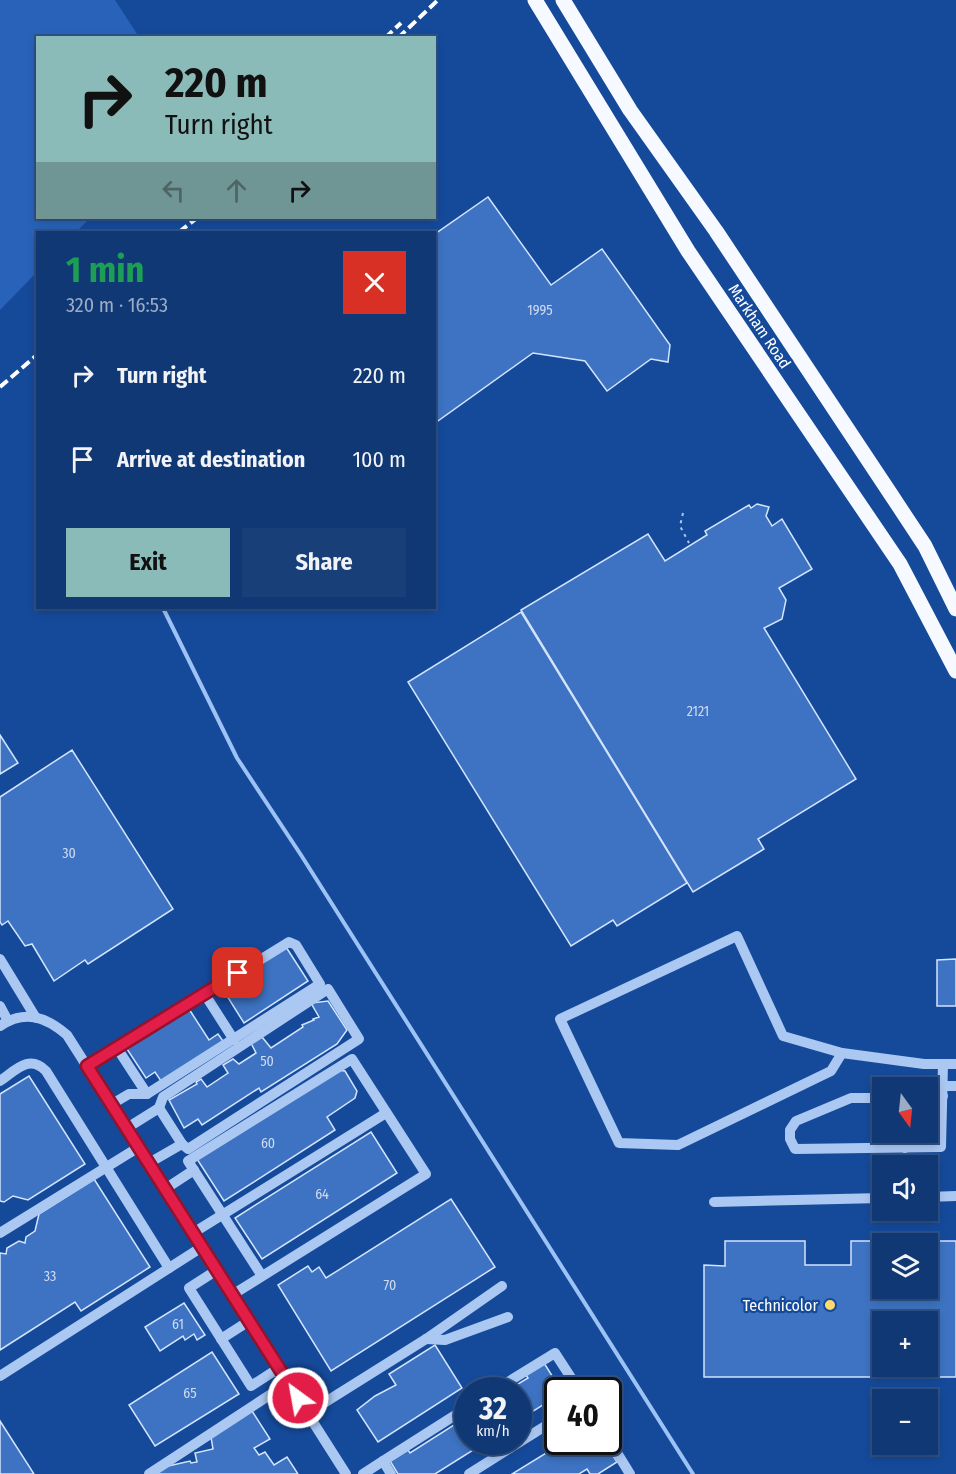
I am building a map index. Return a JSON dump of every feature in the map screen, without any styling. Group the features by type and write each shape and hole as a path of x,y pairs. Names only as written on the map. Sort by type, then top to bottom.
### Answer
{"main road":[{"name":"Markham Road","path":"535,0 688,251 900,564 956,671"},
{"name":"Markham Road","path":"563,1 630,110 716,231 925,546 956,609"}],"street":[{"path":"842,1053 831,1071 678,1145 619,1143 560,1019 737,936 783,1036 842,1053 924,1064 956,1064"},
{"path":"87,1066 289,942 296,945 320,984 147,1094 129,1094 112,1104"},
{"path":"0,959 36,1018"},
{"path":"127,1128 159,1108 163,1097 328,989 359,1039 188,1149 182,1144 159,1108"},
{"path":"204,993 234,1040"},
{"path":"0,1006 4,1023 19,1016 48,1020 67,1035 346,1474"},
{"path":"117,1048 147,1094"},
{"path":"232,1295 426,1174 352,1059 188,1161 262,1276"},
{"path":"0,1081 25,1065 33,1062 39,1065 169,1268"},
{"path":"872,1098 850,1098 796,1121 790,1130 790,1139 795,1149 941,1147 943,1064"},
{"path":"938,1093 956,1086"},
{"path":"193,1233 386,1113"},
{"path":"905,1143 905,1148"},
{"path":"149,1162 182,1144"},
{"path":"0,1233 139,1147"},
{"path":"165,1189 194,1170"},
{"path":"938,1197 956,1196"},
{"path":"714,1202 872,1198"},
{"path":"0,1376 202,1247"},
{"path":"216,1270 189,1288 260,1401"},
{"path":"308,1413 426,1339 502,1286"},
{"path":"426,1339 444,1340 508,1317"},
{"path":"221,1339 249,1321"},
{"path":"516,1377 555,1353 571,1377"},
{"path":"251,1386 279,1368"},
{"path":"149,1474 288,1383"},
{"path":"363,1474 454,1416"},
{"path":"469,1474 544,1427"},
{"path":"617,1455 626,1472"},
{"path":"382,1461 391,1474"}],"path":[{"path":"683,513 680,526 689,543"}],"shaded area":[{"path":"0,0 115,0 138,36 36,36 36,219 89,219 77,231 36,231 36,273 0,310"}],"building":[{"path":"488,197 551,285 602,249 670,345 668,362 651,359 607,391 585,361 533,353 436,422 436,233"},
{"path":"757,504 769,507 766,516 772,526 782,519 812,569 779,588 786,600 782,619 764,628 856,779 758,839 764,849 693,892 521,610 648,534 665,561 707,535 705,531 749,505 751,508"},
{"path":"521,612 687,883 617,926 613,920 571,946 408,682"},
{"path":"0,735 18,763 0,774"},
{"path":"72,750 173,909 88,964 85,960 54,981 32,944 25,946 8,921 2,925 0,922 0,797"},
{"path":"286,947 308,981 244,1023 222,988"},
{"path":"956,959 956,1006 937,1006 937,960"},
{"path":"328,1001 347,1030 337,1044 261,1092 259,1088 202,1125 198,1119 184,1128 169,1100 197,1084 196,1082 201,1079 207,1087 228,1073 223,1065 233,1059 239,1064 256,1053 251,1043 262,1037 271,1048 303,1027 302,1025 319,1017 311,1003"},
{"path":"189,1009 209,1040 218,1034 223,1041 161,1081 155,1072 146,1078 127,1049"},
{"path":"337,1070 345,1071 357,1091 355,1098 327,1117 335,1130 224,1201 197,1159"},
{"path":"29,1076 85,1164 28,1200 13,1196 4,1202 0,1201 0,1094"},
{"path":"371,1132 397,1173 262,1259 235,1218"},
{"path":"94,1179 150,1267 81,1311 75,1302 0,1350 0,1253 6,1254 7,1248 19,1241 25,1243 26,1237 35,1231 39,1214"},
{"path":"451,1199 495,1267 331,1371 278,1285 308,1266 312,1272 319,1267 326,1278"},
{"name":"Technicolor","path":"725,1241 805,1241 805,1265 851,1265 851,1241 872,1241 872,1299 938,1299 938,1241 956,1241 956,1377 938,1377 938,1311 872,1311 872,1377 704,1377 704,1265 725,1266"},
{"path":"184,1303 205,1335 197,1340 194,1334 185,1340 183,1336 160,1351 145,1327"},
{"path":"435,1345 455,1377 454,1393 378,1442 357,1410 375,1396 396,1385 389,1374"},
{"path":"212,1352 239,1394 155,1446 129,1405"},
{"path":"544,1363 553,1377 544,1377 544,1404 532,1412 532,1377 526,1375"},
{"path":"252,1411 270,1439 254,1448 259,1455 265,1452 274,1465 287,1457 298,1474 156,1474 164,1467 190,1461 191,1463 197,1462 195,1453 213,1449 211,1437"},
{"path":"0,1421 34,1474 0,1474"},
{"path":"454,1425 454,1455 465,1455 435,1474 398,1474 390,1461 408,1450 410,1453"},
{"path":"544,1454 612,1455 617,1462 598,1474 590,1474 587,1469 579,1474 512,1474"}],"waterway":[{"path":"163,609 237,758 301,855 693,1474"}],"railway":[{"path":"400,36 438,0"},
{"path":"387,36 401,23"},
{"path":"180,231 196,219"},
{"path":"0,387 36,356"}],"place":[{"name":"Technicolor","path":"830,1305"}],"route":[{"path":"238,973 87,1066 298,1398"}]}
